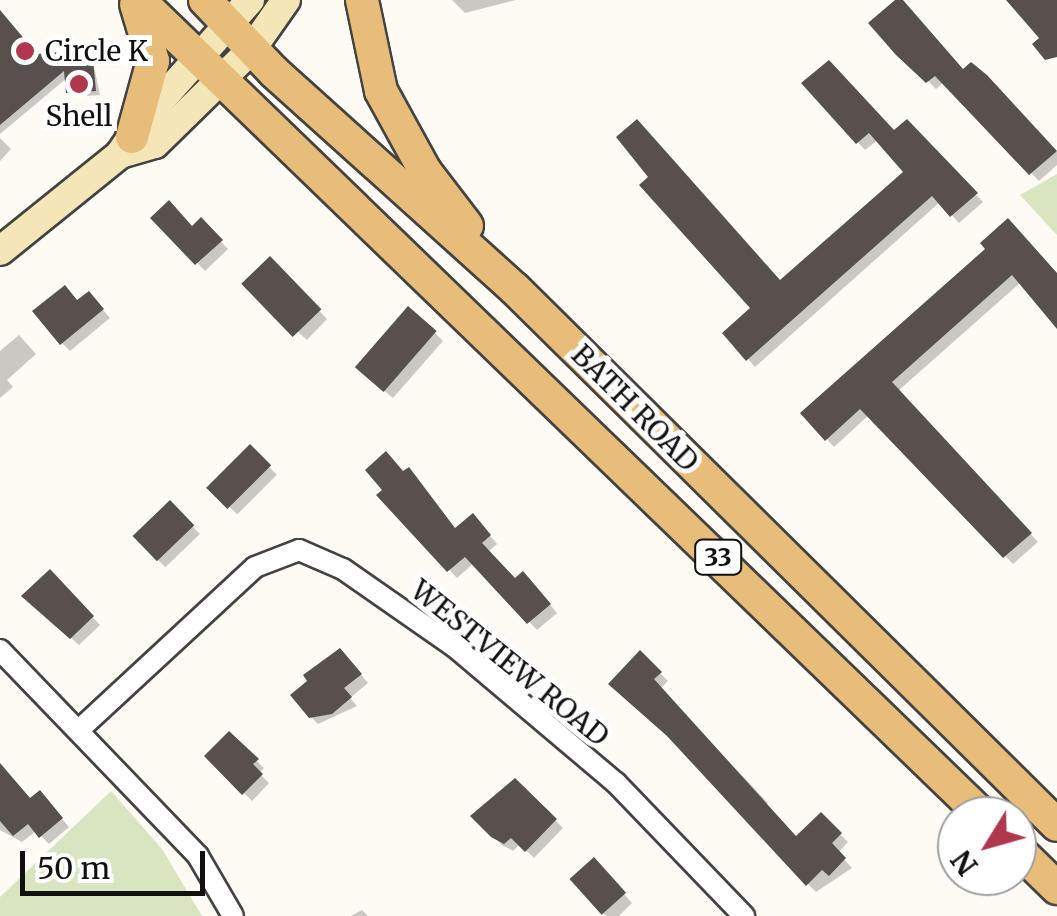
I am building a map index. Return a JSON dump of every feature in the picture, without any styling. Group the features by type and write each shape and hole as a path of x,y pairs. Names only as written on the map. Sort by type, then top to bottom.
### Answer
{"main road":[{"name":"BATH ROAD","path":"137,0 453,297 964,796"},
{"path":"126,145 152,61 137,0"},
{"name":"BATH ROAD","path":"205,0 244,25 1057,825"},
{"path":"0,251 210,71 244,25 286,0"},
{"path":"362,0 366,40 394,118 425,172 515,289"},
{"path":"1037,868 1057,888"}],"street":[{"name":"WESTVIEW ROAD","path":"80,729 256,567 300,550 344,569 455,646 616,783 744,916"},
{"path":"0,650 198,856 234,916"}],"green space":[{"path":"1057,174 1057,235 1020,195"},
{"path":"111,791 162,849 202,916 0,916 0,897"}],"building":[{"path":"895,0 903,0 963,69 971,62 987,75 1057,151 1029,175 935,76 926,83 868,23"},
{"path":"1006,0 1057,0 1057,57 1045,60 1032,44 1039,38"},
{"path":"0,10 37,54 92,49 96,91 66,93 64,71 0,125"},
{"path":"829,60 894,130 907,119 978,193 950,217 932,196 746,361 722,333 750,308 639,185 648,177 616,137 637,119 780,280 903,172 869,133 856,144 801,83"},
{"path":"169,200 192,226 201,217 223,240 195,265 150,218"},
{"path":"1008,218 1057,273 1057,329 1012,275 892,382 1032,533 1003,558 860,409 825,441 800,413 985,249 980,243"},
{"path":"270,256 321,309 293,337 241,284"},
{"path":"65,285 77,300 89,291 104,309 60,345 32,311"},
{"path":"408,306 437,331 384,392 355,367"},
{"path":"250,444 271,465 227,509 206,488"},
{"path":"386,451 403,471 409,467 455,528 473,513 491,535 482,543 515,578 523,571 551,604 527,624 465,557 447,572 376,495 382,490 365,470"},
{"path":"170,500 194,525 157,561 133,536"},
{"path":"50,569 94,616 70,639 21,596"},
{"path":"340,648 362,674 344,688 352,697 332,714 309,718 290,695 307,681 303,675"},
{"path":"640,650 662,672 654,679 796,836 821,812 842,833 832,843 846,858 829,876 822,870 806,886 667,736 608,684"},
{"path":"229,731 259,759 253,764 263,774 242,795 204,756"},
{"path":"0,763 30,798 40,790 63,818 39,838 28,824 13,836 0,821"},
{"path":"515,778 557,819 525,852 511,838 504,844 491,837 470,816"},
{"path":"594,857 626,893 602,915 569,879"}],"place":[{"name":"Circle K","path":"25,51"},
{"name":"Shell","path":"79,84"}]}
